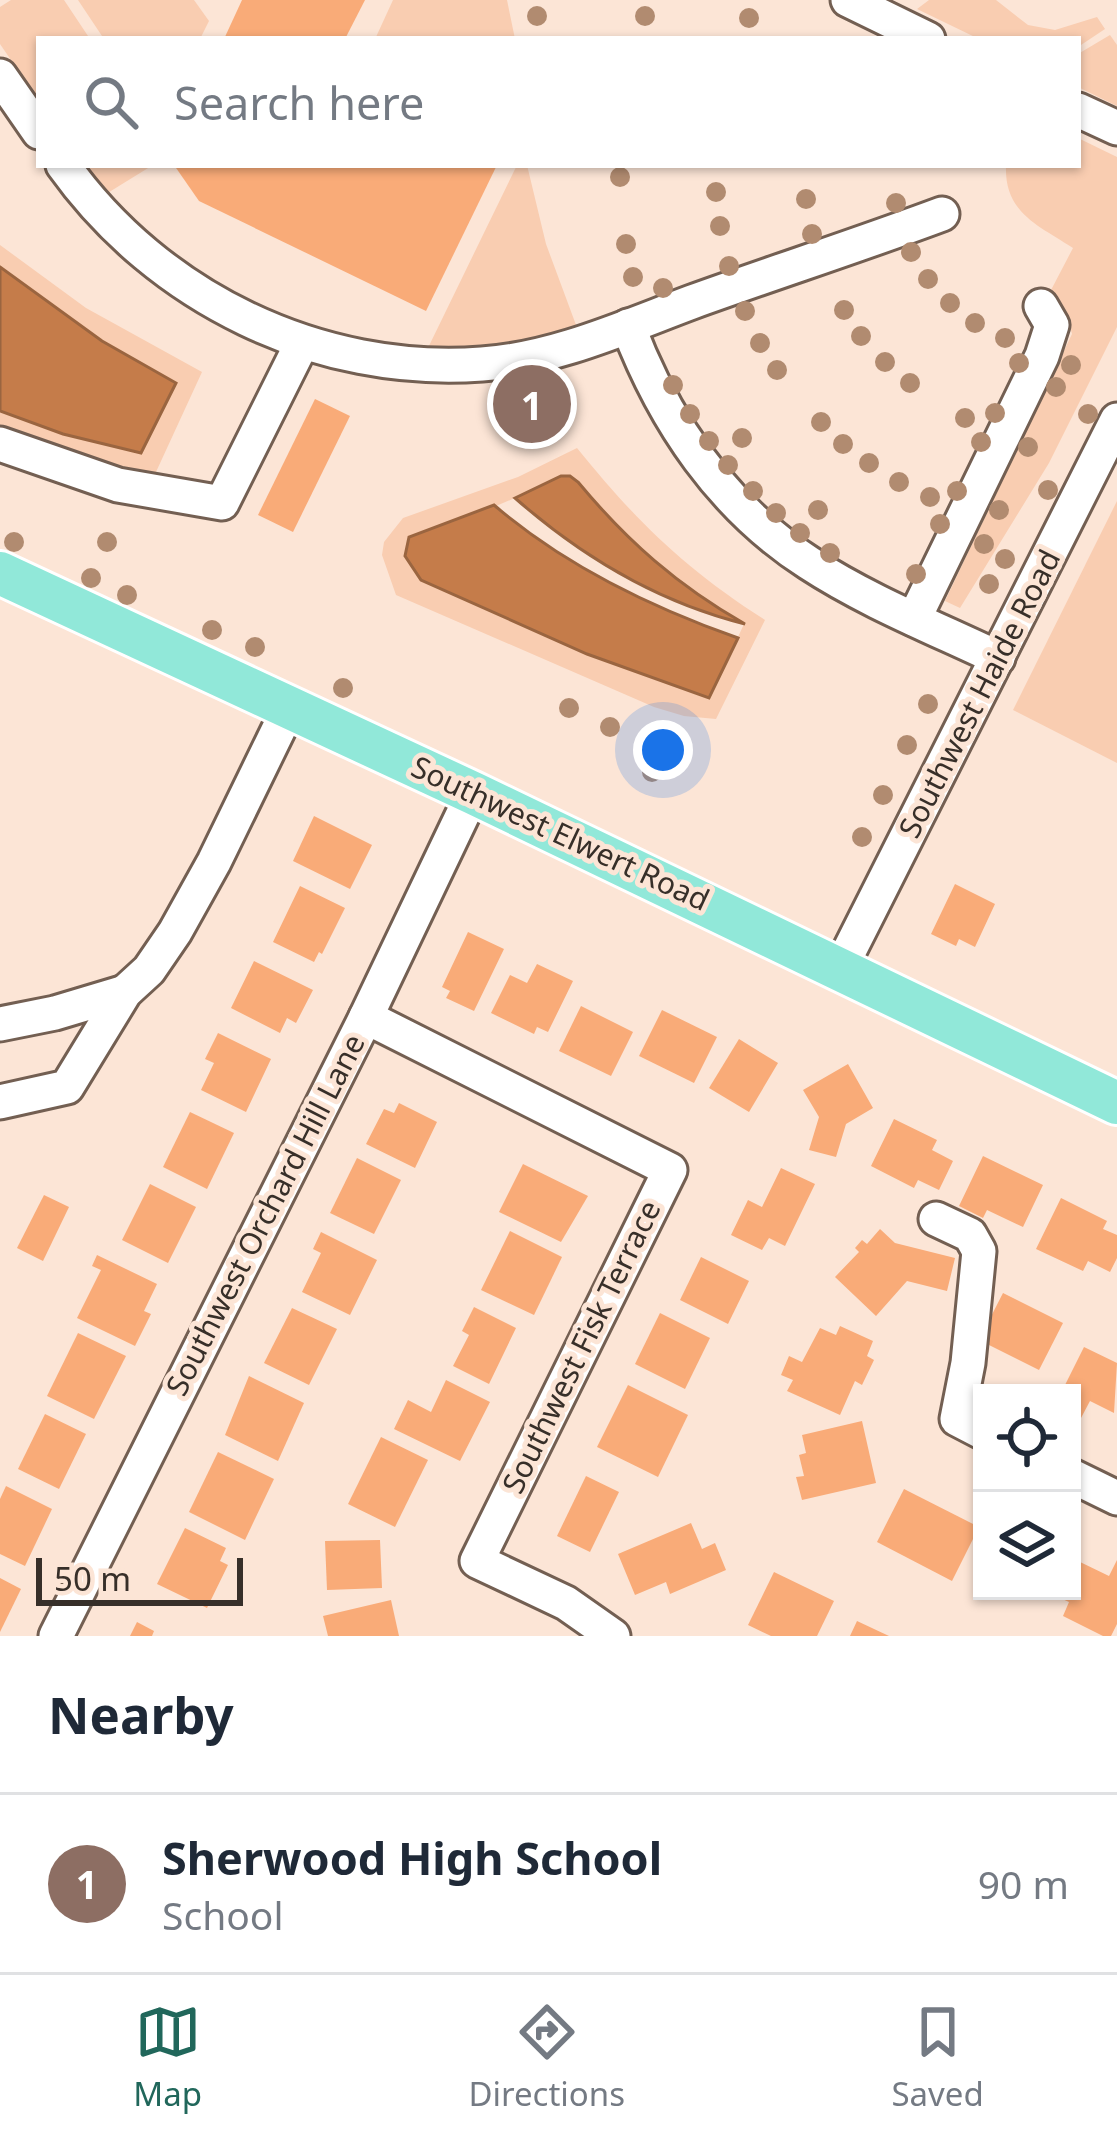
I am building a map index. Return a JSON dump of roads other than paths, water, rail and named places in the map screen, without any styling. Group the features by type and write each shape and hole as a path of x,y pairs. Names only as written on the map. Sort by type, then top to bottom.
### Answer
{"main road":[{"name":"Southwest Elwert Road","path":"0,573 290,706 1117,1103"}],"street":[{"path":"848,0 922,36"},
{"path":"0,76 36,128"},
{"path":"1081,111 1117,128"},
{"path":"65,168 106,219 174,278 236,314 302,343 350,356 415,364 485,364 580,343 942,214"},
{"path":"914,619 1042,356 1052,325 1042,306"},
{"path":"628,326 662,407 723,489 761,527 809,563 998,658"},
{"path":"0,444 104,481 222,503 302,343"},
{"name":"Southwest Haide Road","path":"841,968 1117,420"},
{"path":"0,1102 67,1087 125,992 149,970 175,932 290,706"},
{"name":"Southwest Orchard Hill Lane","path":"56,1636 473,793"},
{"path":"0,1024 125,992"},
{"name":"Southwest Fisk Terrace","path":"366,1017 670,1170 477,1561 566,1603 613,1636"},
{"path":"936,1219 970,1235 979,1251 968,1363 969,1426"},
{"path":"1081,1480 1117,1498"}],"place":[{"name":"Sherwood High School","path":"532,404"}]}
